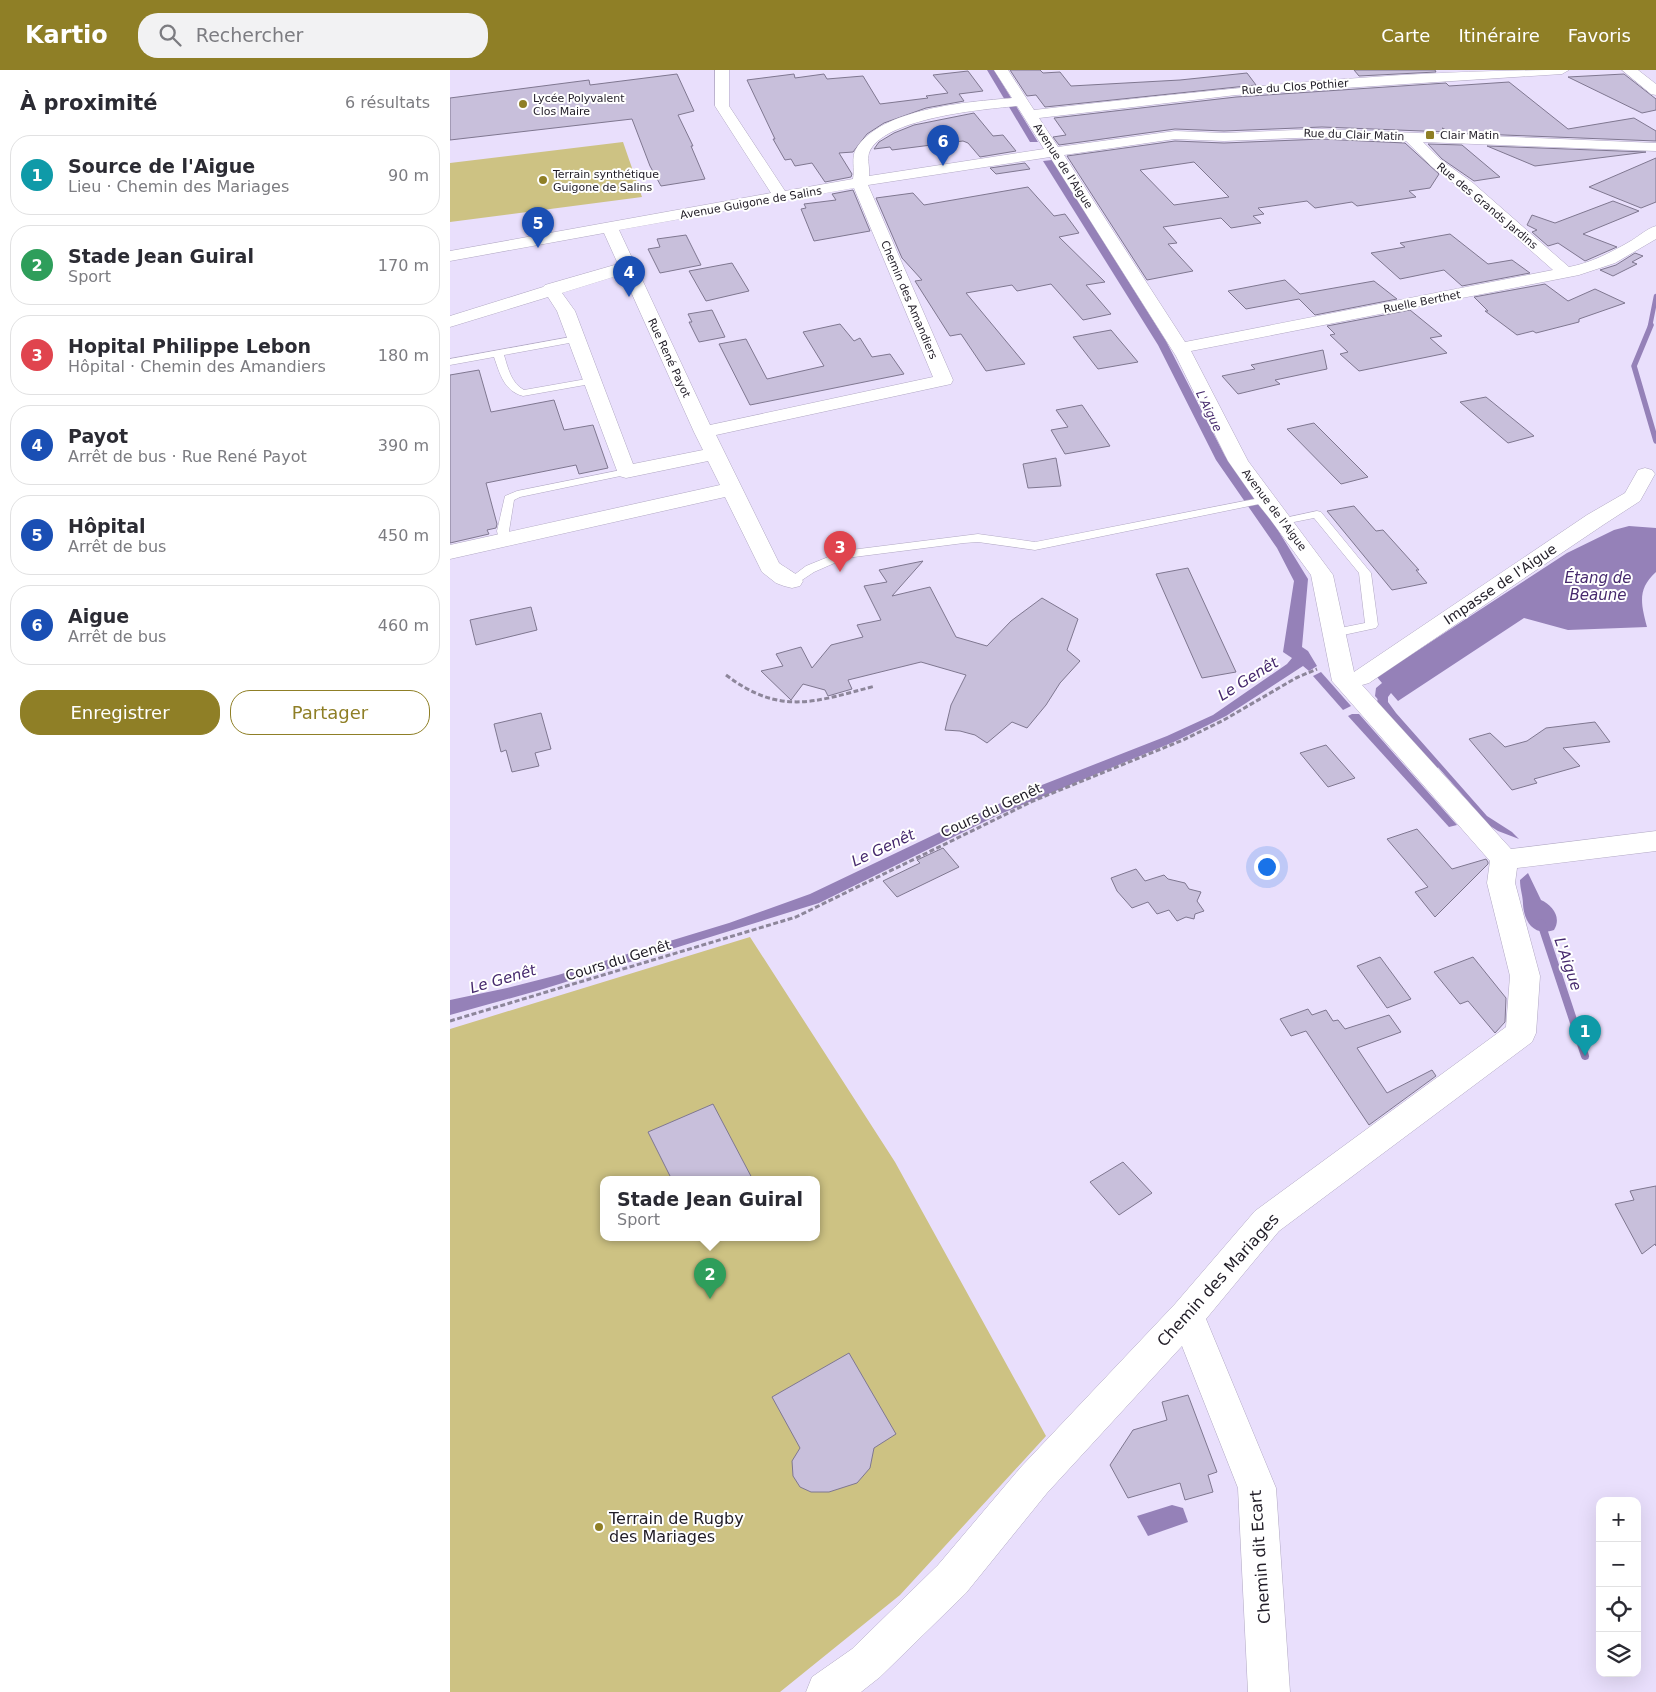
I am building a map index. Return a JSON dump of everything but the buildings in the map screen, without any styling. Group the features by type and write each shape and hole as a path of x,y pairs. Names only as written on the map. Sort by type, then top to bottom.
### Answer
{"street":[{"path":"722,70 722,106 781,197"},
{"name":"Avenue de l'Aigue","path":"1001,70 1013,102 1030,114 1044,153 1062,164 1180,348 1238,461 1322,575 1344,681"},
{"name":"Rue du Clos Pothier","path":"1030,114 1236,91 1562,70"},
{"path":"1629,70 1656,91"},
{"name":"Chemin des Amandiers","path":"704,432 944,380 860,183 862,150 870,141 895,124 922,116 1013,102"},
{"name":"Rue du Clair Matin","path":"1044,153 1174,134 1224,137 1322,133 1656,147"},
{"name":"Rue des Grands Jardins","path":"1410,137 1436,163 1467,186 1566,273"},
{"name":"Avenue Guigone de Salins","path":"450,256 860,183 1044,153"},
{"name":"Rue René Payot","path":"610,228 714,454 770,567 784,578 792,581"},
{"name":"Ruelle Berthet","path":"1180,348 1566,273 1603,262 1635,246 1656,231"},
{"path":"450,322 551,289 627,267"},
{"path":"551,289 566,311 626,472 714,454"},
{"name":"Impasse de l'Aigue","path":"1344,681 1360,678 1587,525 1633,497 1645,474"},
{"path":"450,552 732,489"},
{"path":"1344,681 1479,828 1504,860 1656,841"},
{"name":"Chemin des Mariages","path":"827,1692 866,1663 952,1579 1034,1480 1187,1315 1267,1221 1521,1033 1525,976 1501,883 1504,860"},
{"name":"Chemin dit Ecart","path":"1187,1315 1257,1488 1269,1692"}],"lane":[{"path":"450,362 576,339"},
{"path":"498,353 509,383 516,392 523,393 592,381"},
{"path":"505,540 503,531 509,498 516,494 626,472"},
{"path":"792,581 810,569 843,555 978,538 1035,546 1265,500"},
{"path":"1284,521 1317,514 1365,573 1372,625 1334,633"}],"path":[{"name":"Cours du Genêt","path":"450,1021 796,917 1034,801 1182,740 1222,721 1296,678 1319,668"},
{"path":"726,675 736,684 751,692 769,699 792,703 809,703 875,686"}],"shaded area":[{"name":"Terrain synthétique Guigone de Salins","path":"623,142 642,197 450,222 450,163"},
{"path":"750,937 895,1162 1046,1436 900,1595 780,1692 450,1692 450,1029"}],"water":[{"path":"987,70 994,70 1038,142 1030,142"},
{"path":"1052,160 1166,341 1225,456 1276,527 1308,579 1302,647 1308,651 1317,666 1309,671 1303,666 1226,716 1176,741 998,815 819,903 540,990 450,1015 450,1000 558,975 729,923 810,894 1024,792 1167,736 1213,715 1287,664 1292,658 1283,652 1294,581 1277,548 1216,460 1158,345 1043,161"},
{"name":"Étang de Beaune","path":"1629,526 1656,528 1656,572 1646,585 1642,597 1647,627 1568,630 1524,618 1398,701 1391,693 1388,697 1388,702 1396,713 1487,816 1512,832 1519,839 1498,831 1490,826 1375,696 1376,688 1382,683 1377,677 1567,553 1614,530"},
{"path":"1321,672 1351,706 1343,710 1313,676"},
{"path":"1359,714 1457,825 1449,827 1348,716"},
{"name":"L'Aigue","path":"1528,873 1541,900 1555,912 1557,921 1554,930 1547,932 1536,930 1525,917 1520,880"},
{"path":"1172,1505 1183,1508 1188,1522 1148,1536 1137,1516"}],"waterway":[{"path":"1650,326 1656,296"},
{"path":"1651,325 1634,366 1656,441"},
{"path":"1383,692 1381,703 1435,765"},
{"name":"L'Aigue","path":"1541,923 1585,1056"}],"place":[{"name":"Lycée Polyvalent Clos Maire","path":"523,104"},
{"name":"Clair Matin","path":"1430,135"},
{"name":"Aigue","path":"943,166"},
{"name":"Terrain synthétique Guigone de Salins","path":"543,180"},
{"name":"Hôpital","path":"538,248"},
{"name":"Payot","path":"629,297"},
{"name":"Hopital Philippe Lebon","path":"840,572"},
{"name":"Source de l'Aigue","path":"1585,1056"},
{"name":"Stade Jean Guiral","path":"710,1299"},
{"name":"Terrain de Rugby des Mariages","path":"599,1527"}],"water label":[{"name":"Le Genêt","path":"1248,679"},
{"name":"Le Genêt","path":"883,848"},
{"name":"Le Genêt","path":"503,979"}]}
